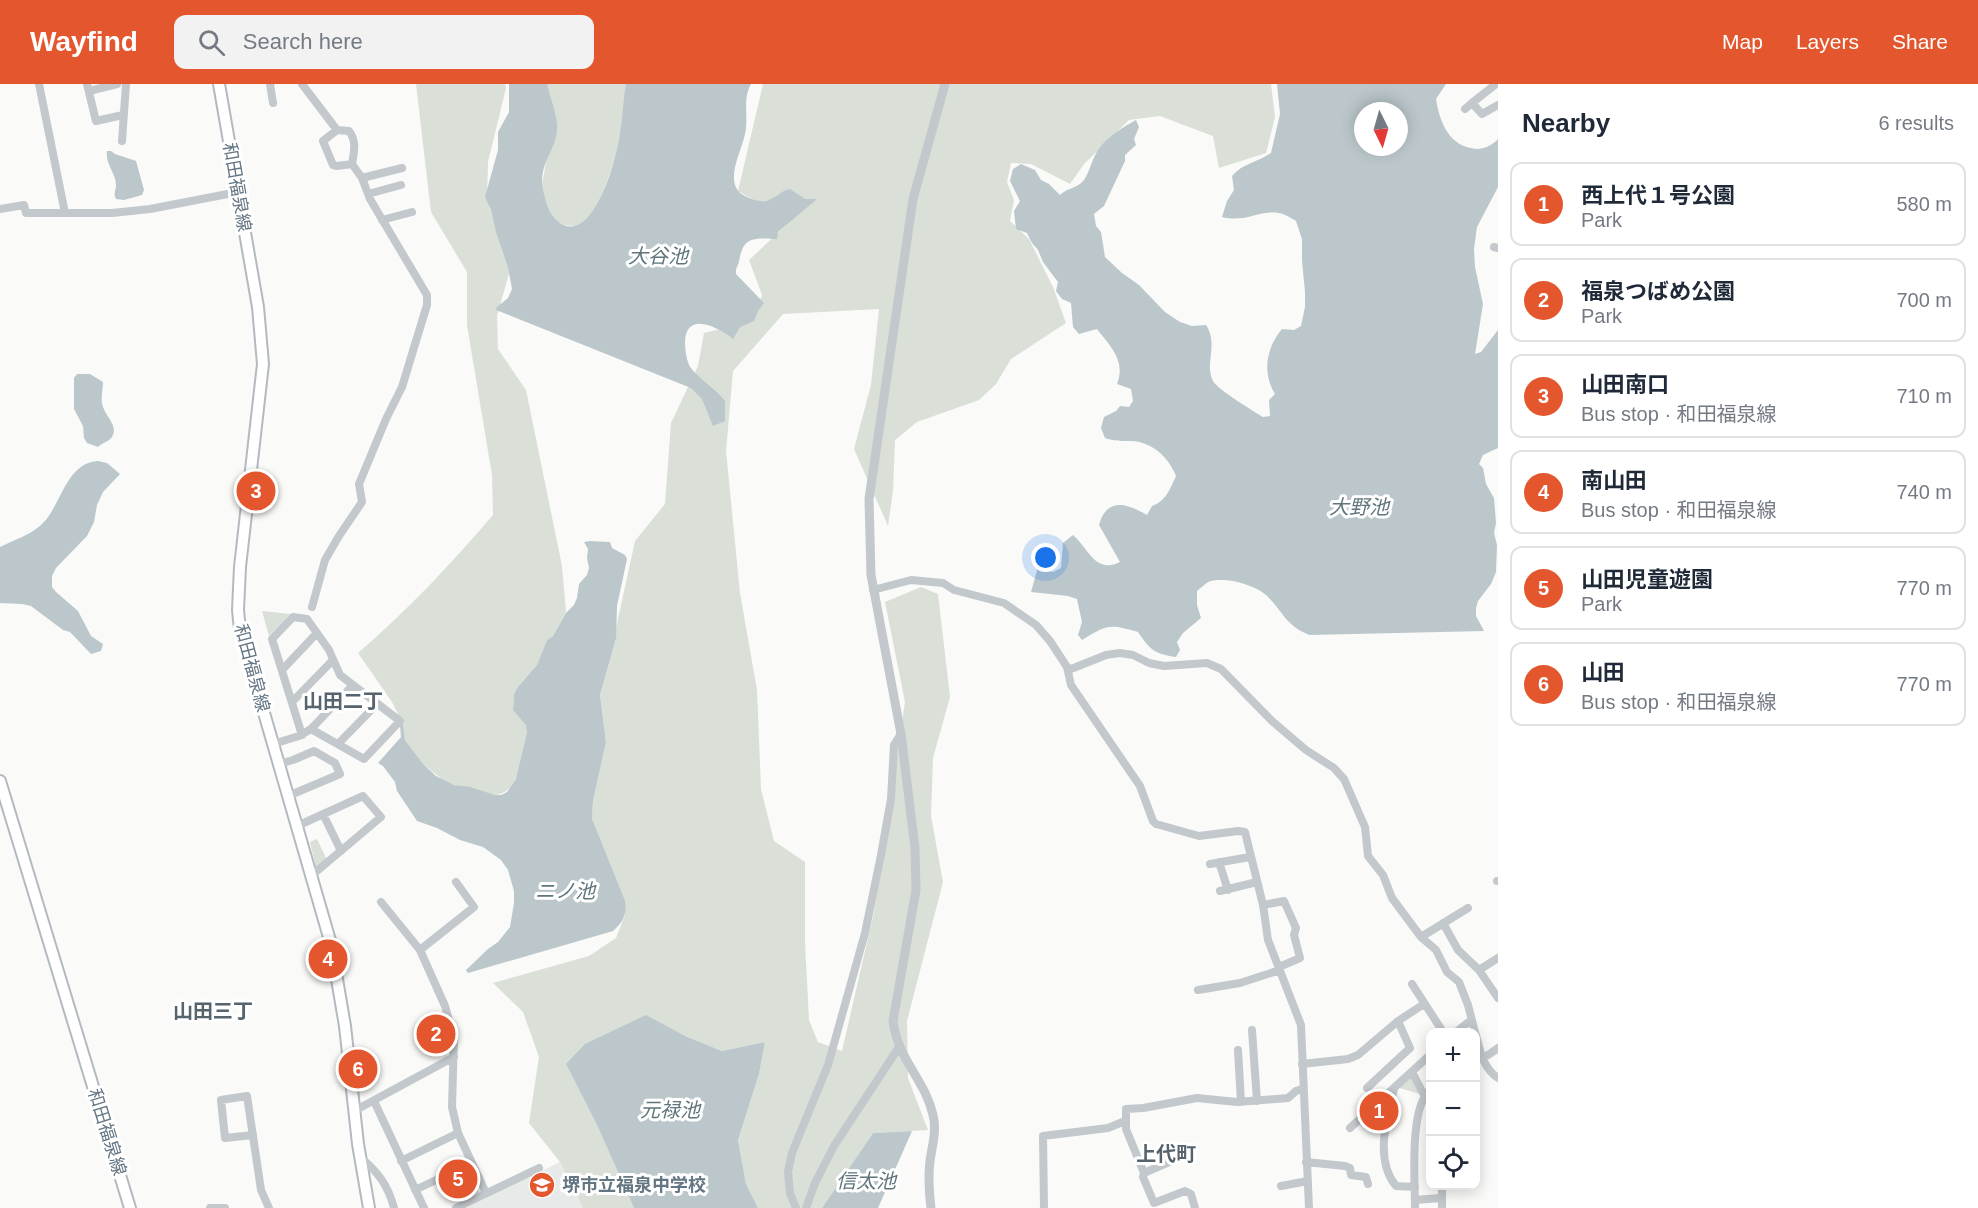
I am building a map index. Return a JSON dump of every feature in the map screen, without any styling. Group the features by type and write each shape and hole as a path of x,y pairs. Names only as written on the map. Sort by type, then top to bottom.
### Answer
{"main road":[{"name":"和田福泉線","path":"219,84 258,307 263,364 240,567 238,610 240,630 333,951 345,1026 360,1157 369,1208"},
{"name":"和田福泉線","path":"0,781 130,1208"}],"street":[{"path":"39,84 64,213"},
{"path":"117,84 88,87 96,121 123,115"},
{"path":"122,141 126,84"},
{"path":"270,84 273,103"},
{"path":"302,84 337,130"},
{"path":"930,1208 929,1188 935,1133 933,1115 926,1092 899,1047 893,1021 916,890 915,848 901,734 873,590 869,545 869,500 913,199 945,84"},
{"path":"1465,109 1496,84"},
{"path":"1472,103 1482,114 1498,105"},
{"path":"312,607 325,561 362,502 359,484 386,418 402,387 427,305 427,295 352,164 354,137 350,130 337,130 324,141 333,165 352,164"},
{"path":"362,178 402,168"},
{"path":"368,194 401,185"},
{"path":"0,209 24,205 26,213 112,213 150,209 238,192"},
{"path":"382,220 412,212"},
{"path":"873,590 911,580 943,583 954,590 1004,603 1036,625 1066,667 1071,686 1140,786 1156,824 1199,836 1245,832 1263,905 1268,940 1301,1025 1309,1208"},
{"path":"302,735 272,639 293,617 307,619 340,675 399,721 364,759 311,729"},
{"path":"282,670 317,633"},
{"path":"1066,667 1071,669 1106,655 1120,653 1164,666 1207,663 1221,669 1272,721 1306,750 1334,768 1344,779 1365,827 1368,856 1383,875 1392,898 1421,937 1436,950 1447,972 1459,982 1468,1026"},
{"path":"292,702 333,660"},
{"path":"273,744 302,735 311,729 353,685"},
{"path":"338,744 377,704"},
{"path":"796,1208 790,1193 788,1172 792,1153 828,1065 865,933 891,799 894,745 901,734"},
{"path":"279,764 314,751 335,763 340,774 288,796"},
{"path":"297,826 363,796 381,817 311,876"},
{"path":"323,814 341,851"},
{"path":"1210,864 1250,857"},
{"path":"1220,862 1224,891 1257,882"},
{"path":"420,950 474,907 456,882"},
{"path":"1198,990 1240,983 1279,969 1300,958 1294,935 1296,928 1284,901 1263,905"},
{"path":"381,902 420,950 445,1006 454,1038 452,1107 459,1133 486,1193"},
{"path":"1421,937 1468,908"},
{"path":"1443,923 1458,950 1479,970 1498,998"},
{"path":"1479,970 1498,958"},
{"path":"1413,984 1440,1028"},
{"path":"1302,1064 1348,1059 1358,1055 1398,1021 1424,1004"},
{"path":"1367,1088 1410,1048 1398,1021"},
{"path":"1252,1030 1257,1101"},
{"path":"806,1208 834,1146 899,1047"},
{"path":"1498,1048 1482,1058 1492,1074 1498,1078"},
{"path":"1238,1050 1241,1102"},
{"path":"354,1111 454,1058"},
{"path":"1350,1128 1426,1059"},
{"path":"1238,1061 1255,1060"},
{"path":"1412,1072 1425,1097 1414,1139 1415,1204 1441,1198"},
{"path":"1195,1208 1191,1194 1185,1191 1154,1203 1125,1121 1125,1109 1197,1098 1241,1102 1288,1098 1302,1089"},
{"path":"1394,1089 1383,1136 1387,1173 1396,1186 1415,1187"},
{"path":"253,1135 225,1138 221,1100 247,1096 253,1135 261,1190 269,1208"},
{"path":"374,1101 424,1208"},
{"path":"1044,1208 1043,1136 1108,1128 1125,1121"},
{"path":"401,1161 459,1133"},
{"path":"1144,1173 1190,1153"},
{"path":"360,1157 386,1183 394,1208"},
{"path":"1306,1162 1345,1166 1350,1168 1351,1175 1366,1177 1368,1184"},
{"path":"415,1190 472,1163"},
{"path":"456,1208 539,1168"},
{"path":"1281,1186 1308,1181"},
{"path":"1442,1190 1442,1208"},
{"path":"210,1208 225,1208"}],"shaded area":[{"path":"416,84 505,84 506,88 488,162 487,199 510,270 497,316 498,349 526,390 562,566 566,613 553,636 547,640 537,665 514,694 513,710 525,723 528,730 527,738 517,777 508,789 495,795 447,783 424,765 405,740 403,724 392,702 358,653 428,587 493,515 492,475 467,325 467,272 431,212"},
{"path":"545,84 641,84 599,204 584,227 556,224 541,191 550,140"},
{"path":"763,84 1271,84 1275,117 1266,153 1219,168 1213,136 1160,116 1129,120 1084,164 1070,184 1031,164 1011,163 1007,182 1014,200 1010,221 1029,239 1053,287 1066,323 1011,359 996,384 979,400 917,422 895,440 893,491 888,526 854,449 871,385 879,309 783,314 733,371 726,451 740,593 757,690 761,789 774,841 805,862 805,943 809,1020 818,1042 842,1051 874,912 905,702 885,602 921,587 938,594 950,697 933,758 931,816 943,882 907,1021 908,1078 928,1130 873,1133 822,1208 758,1208 746,1184 738,1140 759,1074 765,1042 722,1051 685,1036 566,1064 597,1125 634,1208 583,1208 560,1162 529,1123 539,1057 523,1012 493,983 589,956 616,938 625,915 592,819 593,801 606,742 600,695 616,640 616,628 635,541 665,504 671,423 698,366 704,333 753,321 762,295 749,260 798,214 789,197 757,202 738,191"},
{"path":"262,611 290,614 269,636"},
{"path":"317,839 327,860 316,868 310,842"},
{"path":"437,1013 445,1049 430,1057 428,1052 435,1049 425,1027 427,1026 425,1020"},
{"path":"1411,1074 1420,1094 1396,1087"},
{"path":"1384,1100 1387,1102 1380,1129 1372,1131 1364,1119"},
{"name":"堺市立福泉中学校","path":"560,1162 583,1208 466,1208"},
{"path":"469,1169 479,1192 474,1194 466,1177 455,1182 453,1176"}],"water":[{"name":"大谷池","path":"509,84 547,84 557,129 543,173 543,190 554,217 567,226 578,225 588,218 604,191 618,145 626,84 751,84 746,102 745,134 734,178 739,192 762,201 790,189 805,199 817,199 778,232 777,239 757,239 744,245 736,274 764,303 754,321 740,327 733,339 705,324 691,326 687,332 685,348 689,365 725,401 725,421 713,426 702,399 691,388 496,310 508,298 512,289 508,267 485,197 498,150 498,132 509,112"},
{"name":"大野池","path":"1277,84 1446,84 1436,99 1443,125 1453,139 1459,144 1477,149 1488,146 1498,139 1498,187 1477,227 1474,249 1475,267 1483,304 1475,354 1481,352 1498,330 1498,448 1483,455 1479,464 1483,468 1486,484 1494,498 1496,523 1494,533 1497,545 1496,572 1476,608 1476,616 1484,631 1309,635 1290,623 1264,593 1240,583 1215,580 1208,582 1197,591 1197,605 1201,618 1183,633 1177,642 1180,650 1176,657 1158,653 1138,632 1121,628 1104,628 1082,640 1078,635 1082,622 1077,599 1031,592 1038,567 1053,572 1061,568 1063,543 1073,535 1098,562 1111,565 1120,562 1099,525 1103,516 1107,510 1119,505 1133,508 1147,515 1152,506 1167,494 1176,476 1164,456 1144,443 1105,438 1101,428 1104,417 1116,411 1120,406 1129,407 1133,401 1131,389 1117,384 1120,368 1116,355 1097,329 1079,334 1073,327 1071,303 1062,299 1056,291 1058,282 1043,262 1027,233 1016,229 1014,211 1020,201 1010,181 1013,169 1021,164 1035,170 1041,180 1049,184 1060,195 1082,183 1102,145 1136,120 1139,127 1134,139 1136,145 1125,155 1125,161 1104,206 1094,214 1096,226 1101,232 1105,257 1139,285 1165,312 1180,322 1192,326 1206,325 1210,332 1212,347 1210,367 1213,381 1263,417 1270,416 1269,400 1275,394 1267,369 1272,344 1282,329 1294,330 1301,326 1305,307 1302,239 1296,221 1281,214 1265,213 1245,218 1222,217 1227,201 1234,190 1232,176 1241,168 1271,153 1280,114"},
{"path":"107,151 136,161 144,190 142,195 124,200 116,199 116,181"},
{"path":"77,374 90,374 103,382 102,404 114,431 110,439 98,447 87,443 83,426 74,409 74,378"},
{"path":"98,461 107,463 120,474 103,492 87,536 56,568 52,576 52,587 78,611 91,636 103,644 101,651 91,654 70,632 63,630 31,606 0,603 0,547 37,529 48,517 78,469"},
{"name":"ニノ池","path":"584,542 610,542 612,548 625,555 627,559 617,606 616,639 600,695 606,742 593,801 592,819 625,901 625,914 613,931 468,973 466,970 498,942 510,927 514,891 508,870 501,860 483,847 460,840 417,821 397,791 395,782 378,763 401,737 400,725 403,724 405,740 424,765 436,776 454,785 470,787 495,795 507,792 516,779 527,733 526,725 513,710 514,694 537,665 547,640 553,636 566,613 574,605 579,584 587,575 589,568 588,549"},
{"name":"元禄池","path":"646,1015 685,1036 722,1051 765,1042 759,1074 738,1140 746,1184 758,1208 634,1208 597,1125 566,1064 585,1044"},
{"name":"信太池","path":"912,1131 878,1208 822,1208 873,1133"}],"place":[{"name":"山田南口","path":"256,491"},
{"name":"南山田","path":"328,959"},
{"name":"福泉つばめ公園","path":"436,1034"},
{"name":"山田","path":"358,1069"},
{"name":"西上代１号公園","path":"1379,1111"},
{"name":"山田児童遊園","path":"458,1179"},
{"name":"堺市立福泉中学校","path":"542,1185"}],"district":[{"name":"山田二丁","path":"343,701"},
{"name":"山田三丁","path":"213,1011"},
{"name":"上代町","path":"1166,1154"}]}
